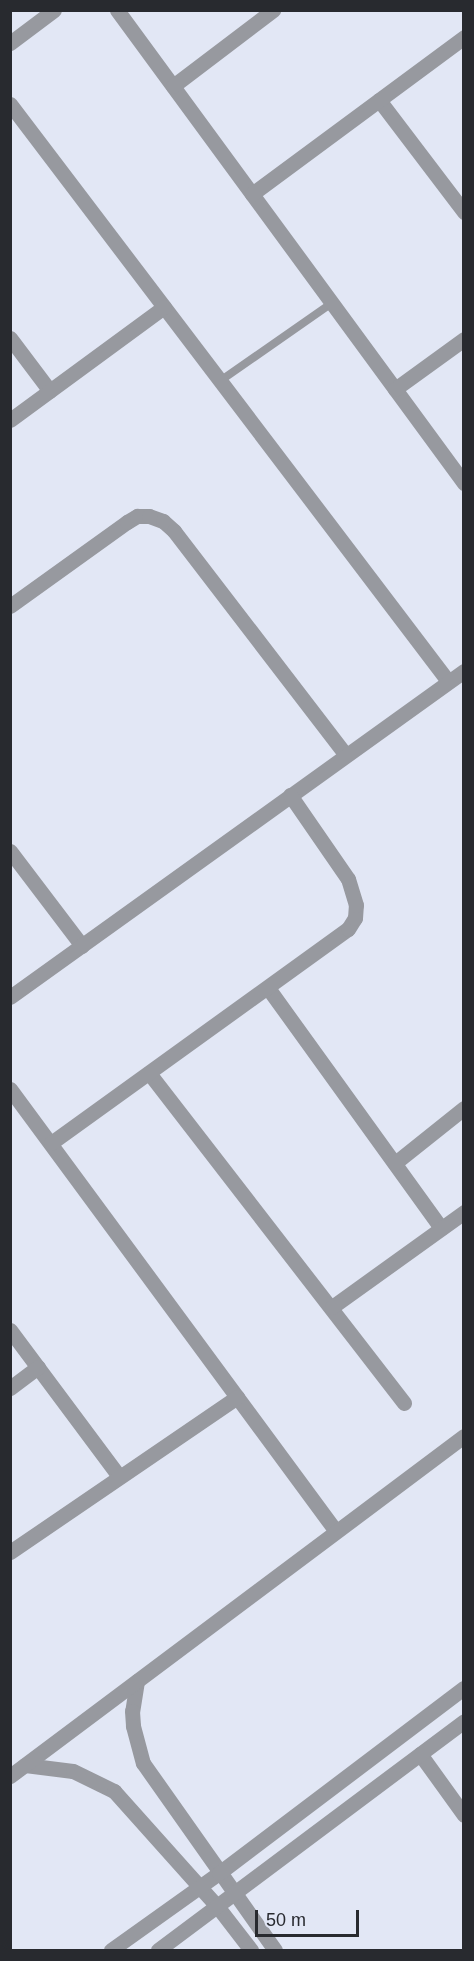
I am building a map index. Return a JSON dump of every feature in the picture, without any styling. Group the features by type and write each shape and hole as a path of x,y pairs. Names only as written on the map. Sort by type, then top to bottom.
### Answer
{"street":[{"path":"10,43 54,10"},
{"path":"117,10 464,483"},
{"path":"173,86 273,10"},
{"path":"252,194 464,37"},
{"path":"379,100 464,212"},
{"path":"10,104 448,681"},
{"path":"10,420 164,306"},
{"path":"10,338 50,391"},
{"path":"395,389 464,339"},
{"path":"10,606 137,516 149,516 163,521 174,531 346,755"},
{"path":"10,997 464,670"},
{"path":"51,1143 344,934 352,924 356,911 355,898 348,879 291,795"},
{"path":"10,851 82,946"},
{"path":"268,988 441,1228"},
{"path":"149,1073 332,1307 404,1404"},
{"path":"10,1089 335,1530"},
{"path":"395,1163 464,1108"},
{"path":"332,1307 464,1212"},
{"path":"10,1330 119,1476"},
{"path":"10,1388 38,1367"},
{"path":"10,1552 237,1397"},
{"path":"10,1776 335,1530 464,1436"},
{"path":"137,1681 132,1711 139,1752 149,1773 275,1950"},
{"path":"111,1950 219,1873 464,1688"},
{"path":"158,1950 464,1721"},
{"path":"420,1754 464,1815"},
{"path":"25,1765 73,1771 114,1791 200,1886 251,1950"}],"lane":[{"path":"220,381 332,303"}]}
